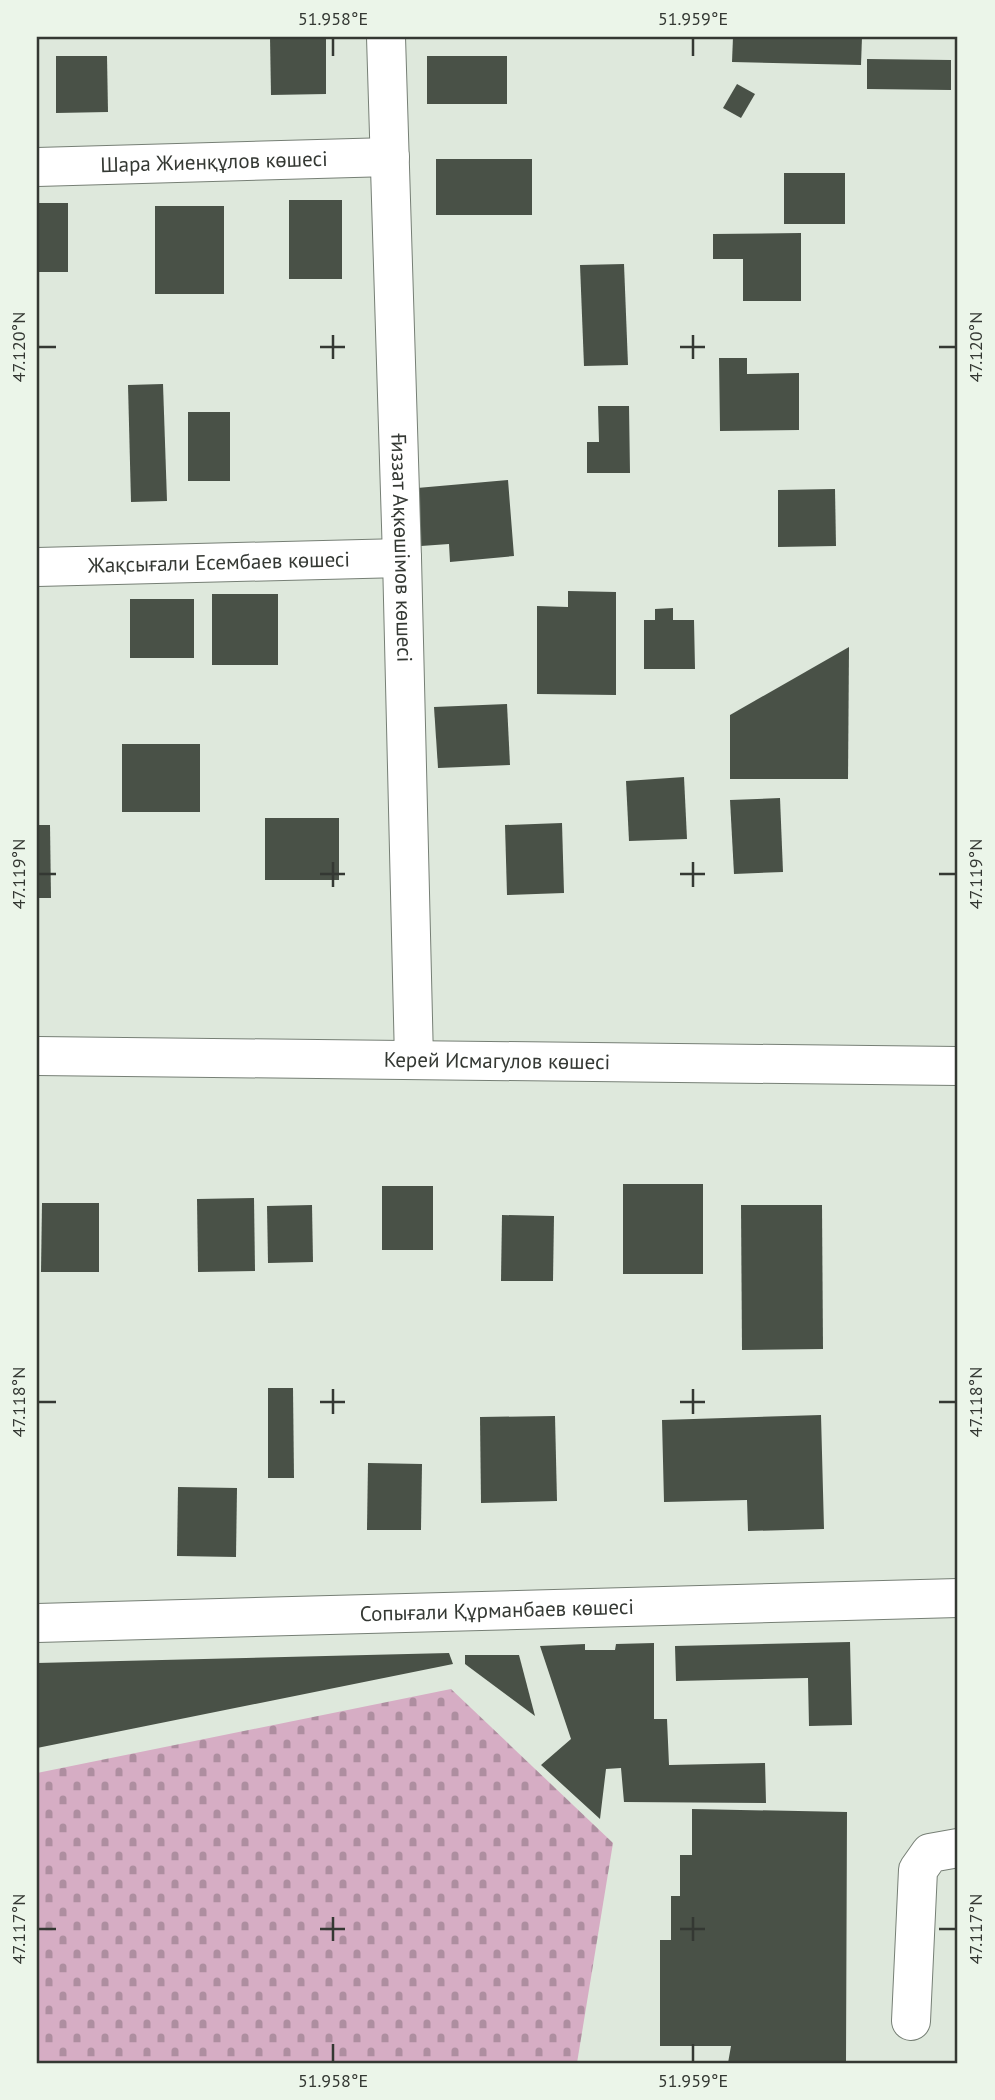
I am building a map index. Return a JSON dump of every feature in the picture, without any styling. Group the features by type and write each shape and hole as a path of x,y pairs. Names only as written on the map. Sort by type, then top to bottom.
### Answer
{"street":[{"name":"Ғиззат Ақкөшімов көшесi","path":"386,37 414,1060"},
{"name":"Шара Жиенқұлов көшесі","path":"37,167 390,157"},
{"name":"Жақсығали Есембаев көшесi","path":"37,567 402,558"},
{"name":"Керей Исмагулов көшесі","path":"37,1056 958,1066"},
{"name":"Сопығали Құрманбаев көшесі","path":"37,1623 958,1598"},
{"path":"911,2021 918,1870 930,1853 958,1848"}],"green space":[{"path":"451,1689 613,1843 577,2063 37,2063 37,1773"}],"building":[{"path":"270,37 326,37 326,94 271,95"},
{"path":"733,37 862,37 861,65 732,62"},
{"path":"56,56 107,56 108,112 56,113"},
{"path":"427,56 507,56 507,104 427,104"},
{"path":"867,59 951,60 951,90 867,89"},
{"path":"737,84 755,94 741,118 723,108"},
{"path":"436,159 532,159 532,215 436,215"},
{"path":"784,173 845,173 845,224 784,224"},
{"path":"289,200 342,200 342,279 289,279"},
{"path":"37,203 68,203 68,272 37,272"},
{"path":"155,206 224,206 224,294 155,294"},
{"path":"801,233 801,301 743,301 743,259 713,259 713,234"},
{"path":"624,264 628,365 584,366 580,265"},
{"path":"719,358 747,358 747,374 799,373 799,430 720,431"},
{"path":"163,384 167,501 131,502 128,385"},
{"path":"598,406 629,406 630,473 587,473 587,442 599,442"},
{"path":"188,412 230,412 230,481 188,481"},
{"path":"508,480 514,556 450,562 449,544 421,546 417,488"},
{"path":"835,489 836,546 778,547 778,490"},
{"path":"568,591 616,592 616,695 537,694 537,606 568,607"},
{"path":"212,594 278,594 278,665 212,665"},
{"path":"130,599 194,599 194,658 130,658"},
{"path":"673,608 673,620 694,620 695,669 644,669 644,620 655,620 655,609"},
{"path":"849,647 848,779 730,779 730,715"},
{"path":"507,704 510,765 438,768 434,707"},
{"path":"122,744 200,744 200,812 122,812"},
{"path":"684,777 687,839 629,841 626,781"},
{"path":"780,798 783,872 734,874 730,800"},
{"path":"265,818 339,818 339,880 265,880"},
{"path":"562,823 564,893 507,895 505,825"},
{"path":"37,825 50,825 51,898 37,898"},
{"path":"623,1184 703,1184 703,1274 623,1274"},
{"path":"382,1186 433,1186 433,1250 382,1250"},
{"path":"254,1198 255,1271 198,1272 197,1199"},
{"path":"42,1203 99,1203 99,1272 41,1272"},
{"path":"312,1205 313,1262 268,1263 267,1206"},
{"path":"741,1205 822,1205 823,1349 742,1350"},
{"path":"502,1215 554,1216 553,1281 501,1281"},
{"path":"268,1388 293,1388 294,1478 268,1478"},
{"path":"821,1415 824,1529 748,1531 747,1500 664,1502 662,1420"},
{"path":"555,1416 557,1501 481,1503 480,1417"},
{"path":"368,1463 422,1464 421,1530 367,1530"},
{"path":"178,1487 237,1488 236,1557 177,1556"},
{"path":"850,1642 852,1725 809,1726 808,1678 676,1681 675,1646"},
{"path":"654,1643 654,1719 667,1719 669,1765 765,1763 766,1803 624,1802 621,1768 606,1769 600,1819 541,1765 571,1739 540,1646 585,1644 585,1650 615,1650 616,1644"},
{"path":"449,1653 453,1664 37,1748 37,1663"},
{"path":"465,1655 519,1655 535,1716 465,1664"},
{"path":"692,1809 847,1812 846,2063 728,2063 731,2046 660,2046 660,1940 671,1940 671,1896 680,1896 680,1855 692,1855"}]}
